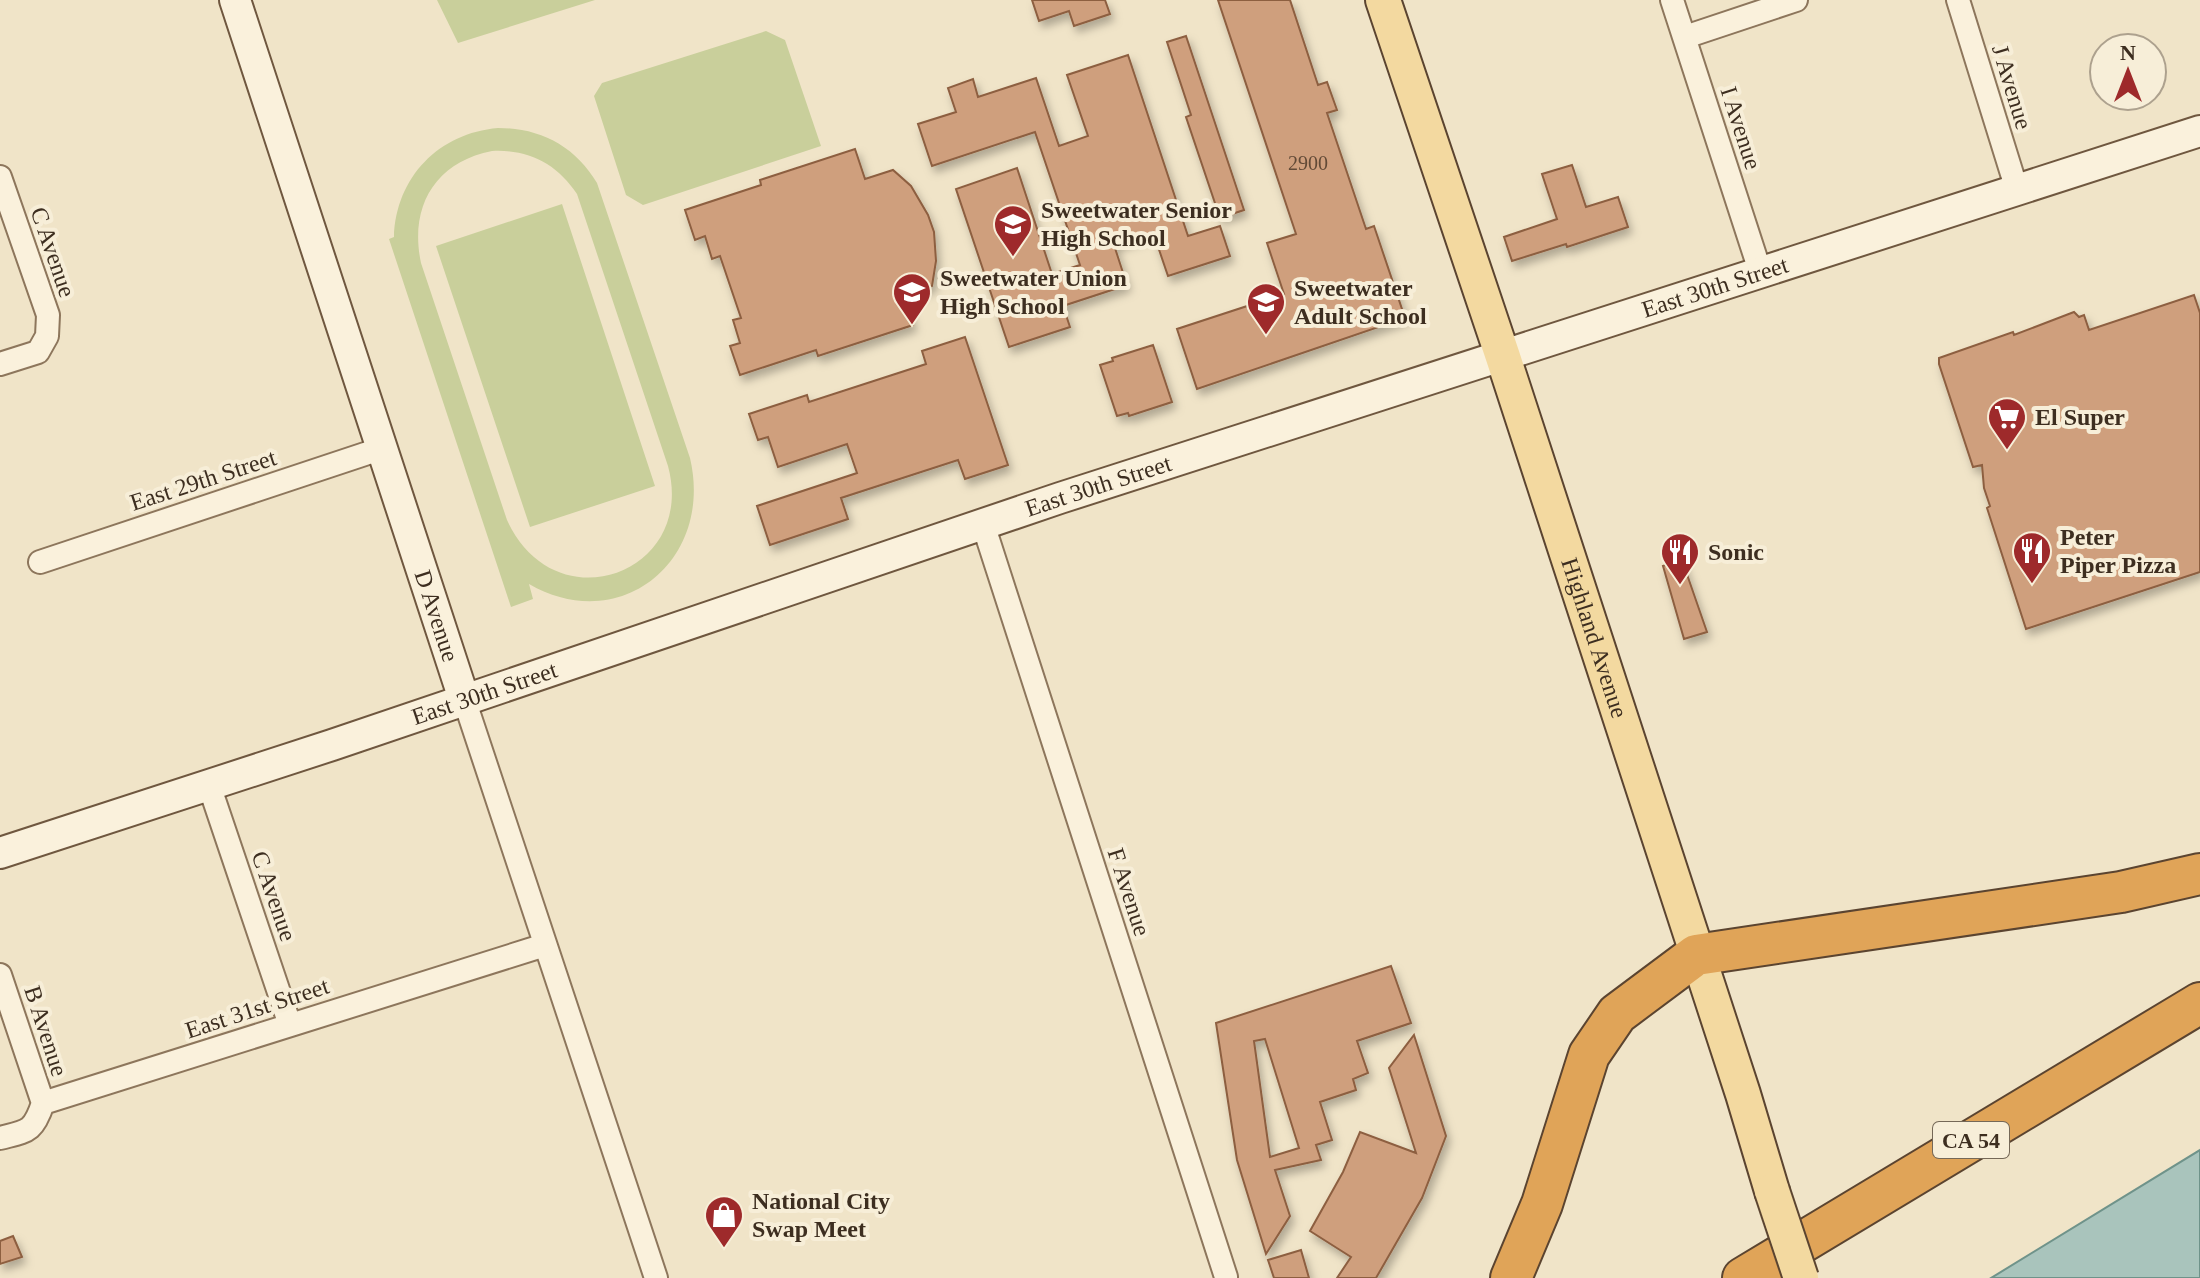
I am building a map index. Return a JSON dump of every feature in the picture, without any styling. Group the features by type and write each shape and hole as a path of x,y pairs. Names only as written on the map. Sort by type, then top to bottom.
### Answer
{"highway":[{"path":"1511,1278 1542,1204 1589,1055 1617,1014 1696,955 2121,892 2200,874"},
{"name":"CA 54","path":"1743,1278 2200,1003"}],"main road":[{"name":"D Avenue","path":"235,0 464,699"},
{"name":"Highland Avenue","path":"1383,0 1503,357 1801,1278"},
{"name":"East 30th Street","path":"0,853 983,524 2200,131"}],"street":[{"name":"I Avenue","path":"1672,0 1760,271"},
{"path":"1685,37 1796,0"},
{"name":"J Avenue","path":"1958,0 2017,190"},
{"name":"C Avenue","path":"0,177 48,315 47,336 38,352 0,364"},
{"name":"East 29th Street","path":"40,562 383,448"},
{"name":"F Avenue","path":"983,524 1226,1277"},
{"name":"D Avenue","path":"464,699 656,1278"},
{"name":"C Avenue","path":"209,785 290,1025"},
{"name":"East 31st Street","path":"43,1103 545,945"},
{"name":"B Avenue","path":"0,975 43,1103"},
{"path":"0,1138 22,1134 37,1120 43,1103"}],"green space":[{"path":"437,0 595,0 458,43"},
{"path":"766,31 785,40 821,146 643,205 626,195 594,96 602,83"},
{"path":"498,128 528,131 542,136 567,149 597,183 690,458 694,495 688,528 674,557 653,579 627,594 596,601 563,598 529,584 533,599 511,607 389,239 394,237 403,195 412,177 440,149 477,132","holes":["492,151 541,160 560,174 577,194 668,466 671,504 662,535 642,558 616,573 587,578 556,571 529,552 507,520 421,263 419,223 431,190 455,165"]},
{"path":"562,204 655,486 530,527 436,246"}],"water":[{"path":"2200,1150 2200,1278 1991,1278"}],"building":[{"path":"1032,0 1105,0 1110,14 1074,26 1069,11 1039,21"},
{"path":"1218,0 1290,0 1318,85 1327,82 1337,110 1327,113 1366,229 1374,226 1405,318 1197,389 1177,329 1284,294 1267,243 1296,234"},
{"path":"1186,36 1244,210 1220,218 1186,117 1191,115 1167,42"},
{"path":"1128,55 1188,236 1220,226 1230,256 1168,276 1153,232 1114,245 1127,285 1063,306 1070,327 1009,347 956,189 1017,168 1052,274 1080,265 1035,132 932,166 918,124 956,112 948,88 973,79 978,97 1036,78 1059,146 1088,136 1067,75"},
{"path":"855,149 865,179 893,170 911,186 934,232 936,261 932,286 903,295 913,325 818,356 816,350 740,375 730,346 740,343 733,320 741,318 720,256 712,259 705,236 695,240 685,210 761,185 760,180"},
{"path":"1572,165 1586,207 1618,197 1628,227 1512,261 1504,237 1557,219 1542,174"},
{"path":"2194,295 2200,313 2200,572 2026,629 1987,508 1990,506 1984,488 1982,465 1973,467 1939,358 2013,332 2014,335 2074,312 2079,317 2084,315 2089,330"},
{"path":"965,337 1008,465 965,479 958,460 841,498 848,519 770,545 757,506 857,473 847,444 778,467 768,437 758,440 749,414 807,395 809,402 926,364 922,351"},
{"path":"1153,345 1172,402 1129,416 1128,413 1117,416 1100,365"},
{"name":"Sonic","path":"1682,560 1707,632 1684,639 1663,566"},
{"path":"1391,966 1411,1023 1357,1041 1368,1073 1353,1079 1356,1090 1320,1102 1332,1140 1316,1145 1321,1160 1275,1170 1290,1216 1266,1254 1237,1160 1216,1023","holes":["1265,1039 1299,1148 1270,1157 1254,1041"]},
{"path":"1414,1035 1446,1136 1422,1198 1376,1278 1337,1278 1351,1257 1310,1231 1343,1172 1360,1132 1416,1153 1389,1068"},
{"path":"13,1236 22,1257 0,1264 0,1241"},
{"path":"1301,1250 1309,1278 1274,1278 1268,1260"}],"place":[{"name":"Sweetwater Senior High School","path":"1013,258"},
{"name":"Sweetwater Union High School","path":"912,326"},
{"name":"Sweetwater Adult School","path":"1266,336"},
{"name":"El Super","path":"2007,451"},
{"name":"Peter Piper Pizza","path":"2032,585"},
{"name":"Sonic","path":"1680,586"},
{"name":"National City Swap Meet","path":"724,1249"}]}
